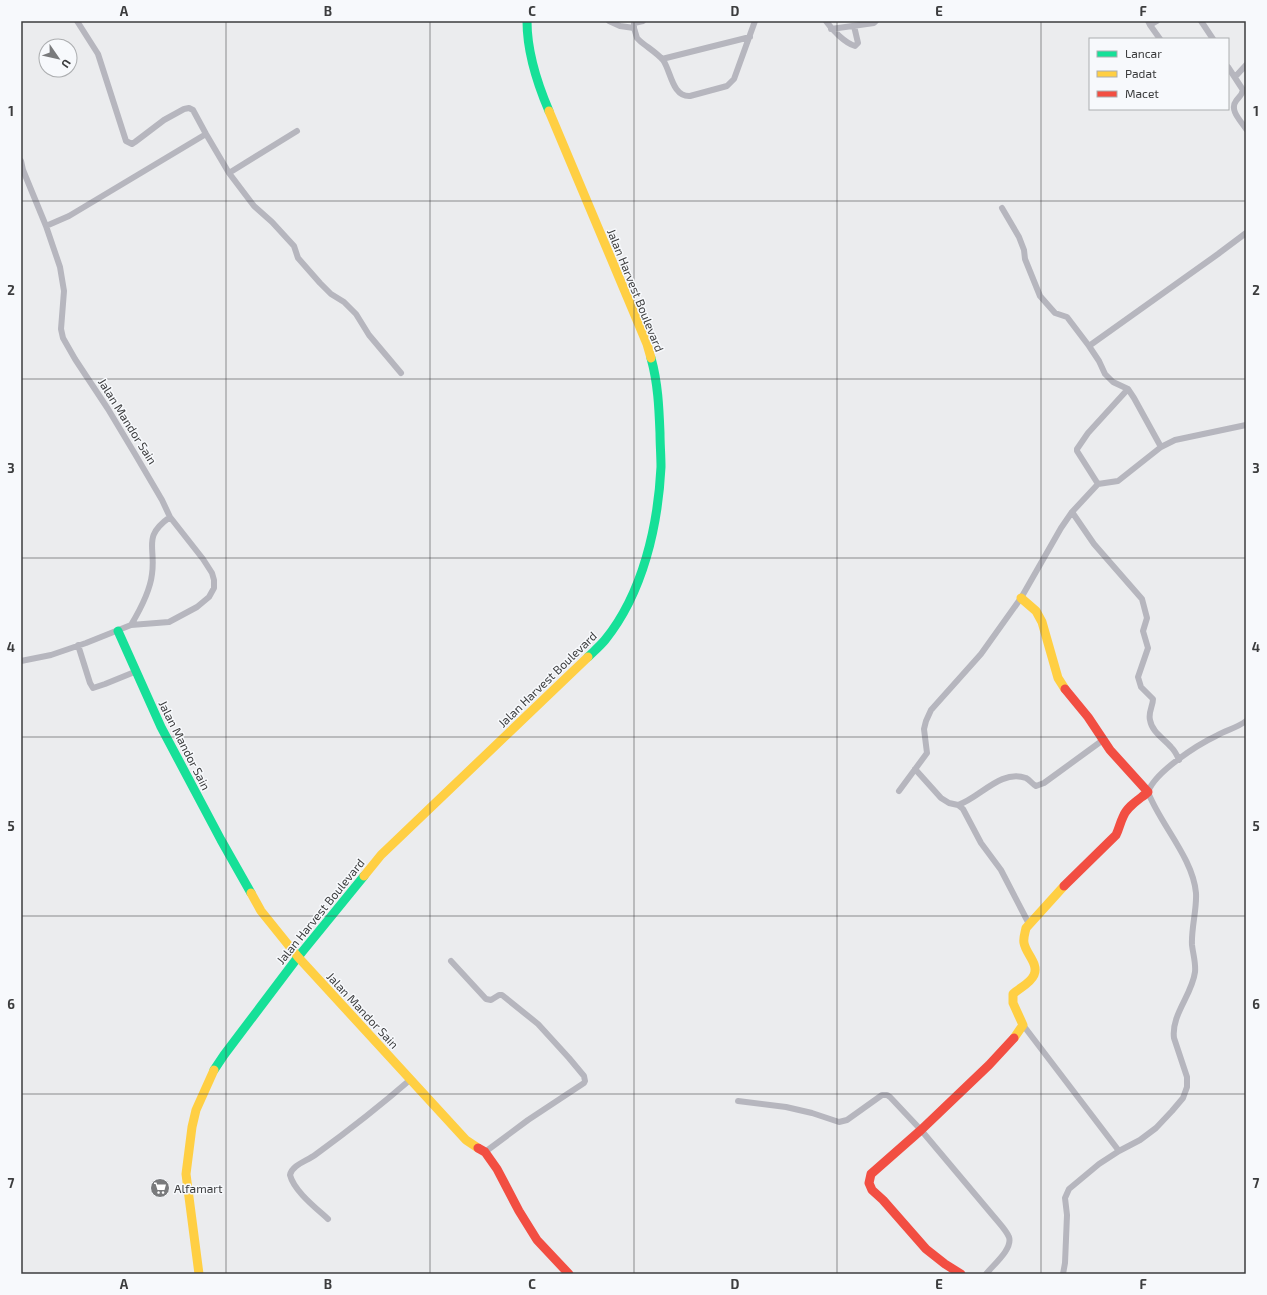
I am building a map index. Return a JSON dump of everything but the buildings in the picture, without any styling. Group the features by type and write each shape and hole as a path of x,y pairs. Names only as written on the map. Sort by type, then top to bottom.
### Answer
{"street":[{"path":"77,21 98,54 126,141 132,144 164,120 184,108 193,110 229,173 254,206 272,222 294,246 298,258 320,283 331,294 344,302 356,314 369,335 395,364 401,373"},
{"name":"Jalan Harvest Boulevard","path":"199,1274 186,1174 192,1127 196,1110 212,1074 224,1055 298,957 381,855 604,641 617,623 627,604 647,555 654,527 661,466 659,405 654,370 647,344 542,94 532,62 527,21"},
{"path":"609,21 620,26 643,21"},
{"path":"634,24 637,38 662,59 679,92 682,95 690,96 727,86 734,79 755,21"},
{"path":"826,21 831,29 848,43 855,46 858,43 854,26"},
{"path":"831,29 874,23 876,21"},
{"path":"1157,21 1149,23 1159,38"},
{"path":"1201,21 1212,38"},
{"path":"662,59 750,37"},
{"path":"1235,77 1246,65"},
{"path":"1229,68 1243,90 1243,93 1235,102 1233,108 1246,129"},
{"path":"229,173 296,131"},
{"path":"46,226 69,216 206,134"},
{"name":"Jalan Mandor Sain","path":"21,161 23,170 46,226 60,267 64,291 61,329 63,338 108,409 162,500 170,517 203,559 212,573 214,580 214,588 209,597 198,607 169,622 131,626"},
{"path":"1002,208 1019,238 1024,250 1025,259 1040,296 1055,313 1067,317 1089,346 1099,361 1105,374 1113,382 1128,389 1161,447"},
{"path":"1089,346 1246,233"},
{"path":"1098,484 1077,449 1088,433 1128,389"},
{"path":"899,790 927,754 924,729 931,710 981,654 1021,598 1061,528 1072,512 1098,484 1118,481 1161,447 1175,440 1246,425"},
{"path":"1072,512 1094,544 1142,599 1147,618 1143,632 1148,648 1139,672 1139,683 1153,699 1153,704 1149,715 1151,724 1157,733 1172,748 1179,760"},
{"path":"21,661 51,655 131,626 142,605 152,574 152,540 155,530 160,524 170,517"},
{"path":"1021,598 1036,611 1042,622 1058,678 1065,689 1088,717 1110,750 1148,792 1191,871 1196,894 1192,945 1195,959 1195,973 1174,1026 1174,1033 1187,1076 1187,1087 1183,1098 1156,1128 1140,1140 1119,1151 1085,1175 1066,1193 1065,1198 1067,1216 1065,1263 1063,1274"},
{"name":"Jalan Mandor Sain","path":"118,631 162,727 234,864 262,911 298,957 466,1140 485,1152 497,1169 519,1211 537,1240 569,1274"},
{"path":"78,645 93,688 137,671"},
{"path":"1119,1151 1023,1025 1013,1003 1012,997 1016,990 1029,981 1034,975 1035,970 1033,961 1024,945 1023,934 1029,924 1061,889 1116,835 1120,828 1124,814 1133,804 1148,792 1151,786 1165,770 1200,744 1241,725 1246,721"},
{"path":"958,805 994,783 1006,778 1027,778 1036,786 1044,783 1103,740"},
{"path":"915,769 941,798 964,809 981,843 1001,870 1029,924"},
{"path":"451,961 486,999 491,1000 499,995 502,995 538,1024 584,1076 585,1081 485,1152"},
{"path":"961,1274 926,1249 870,1187 869,1183 871,1174 921,1130 1010,1043 1023,1025"},
{"path":"328,1218 306,1198 295,1185 290,1176 291,1171 294,1167 312,1158 373,1112 411,1079"},
{"path":"738,1101 786,1107 812,1113 839,1122 848,1120 882,1095 890,1097 921,1130 995,1218 1009,1237 1010,1242 1005,1252 986,1274"}],"traffic: fast":[{"path":"527,21 527,33 531,56 540,89 549,111"},
{"path":"588,657 605,640 629,601 639,580 652,535 661,467 658,396 651,358"},
{"path":"118,631 161,727 251,893"},
{"path":"214,1070 298,957 364,876"}],"traffic: slow":[{"path":"549,111 647,344 651,358"},
{"path":"1021,598 1036,611 1042,622 1058,678 1065,689"},
{"path":"364,876 381,855 588,657"},
{"path":"1014,1038 1023,1025 1013,1003 1013,994 1030,981 1035,971 1034,963 1024,943 1026,928 1064,886"},
{"path":"251,893 261,911 298,957 466,1140 478,1148"},
{"path":"199,1274 186,1174 192,1127 196,1110 214,1070"}],"traffic: jam":[{"path":"1064,886 1116,835 1127,809 1148,792 1110,750 1088,717 1065,689"},
{"path":"961,1274 926,1249 883,1200 872,1190 869,1183 871,1174 921,1130 989,1065 1014,1038"},
{"path":"478,1148 485,1152 497,1169 519,1211 537,1240 569,1274"}],"place":[{"name":"Alfamart","path":"160,1188"}]}
